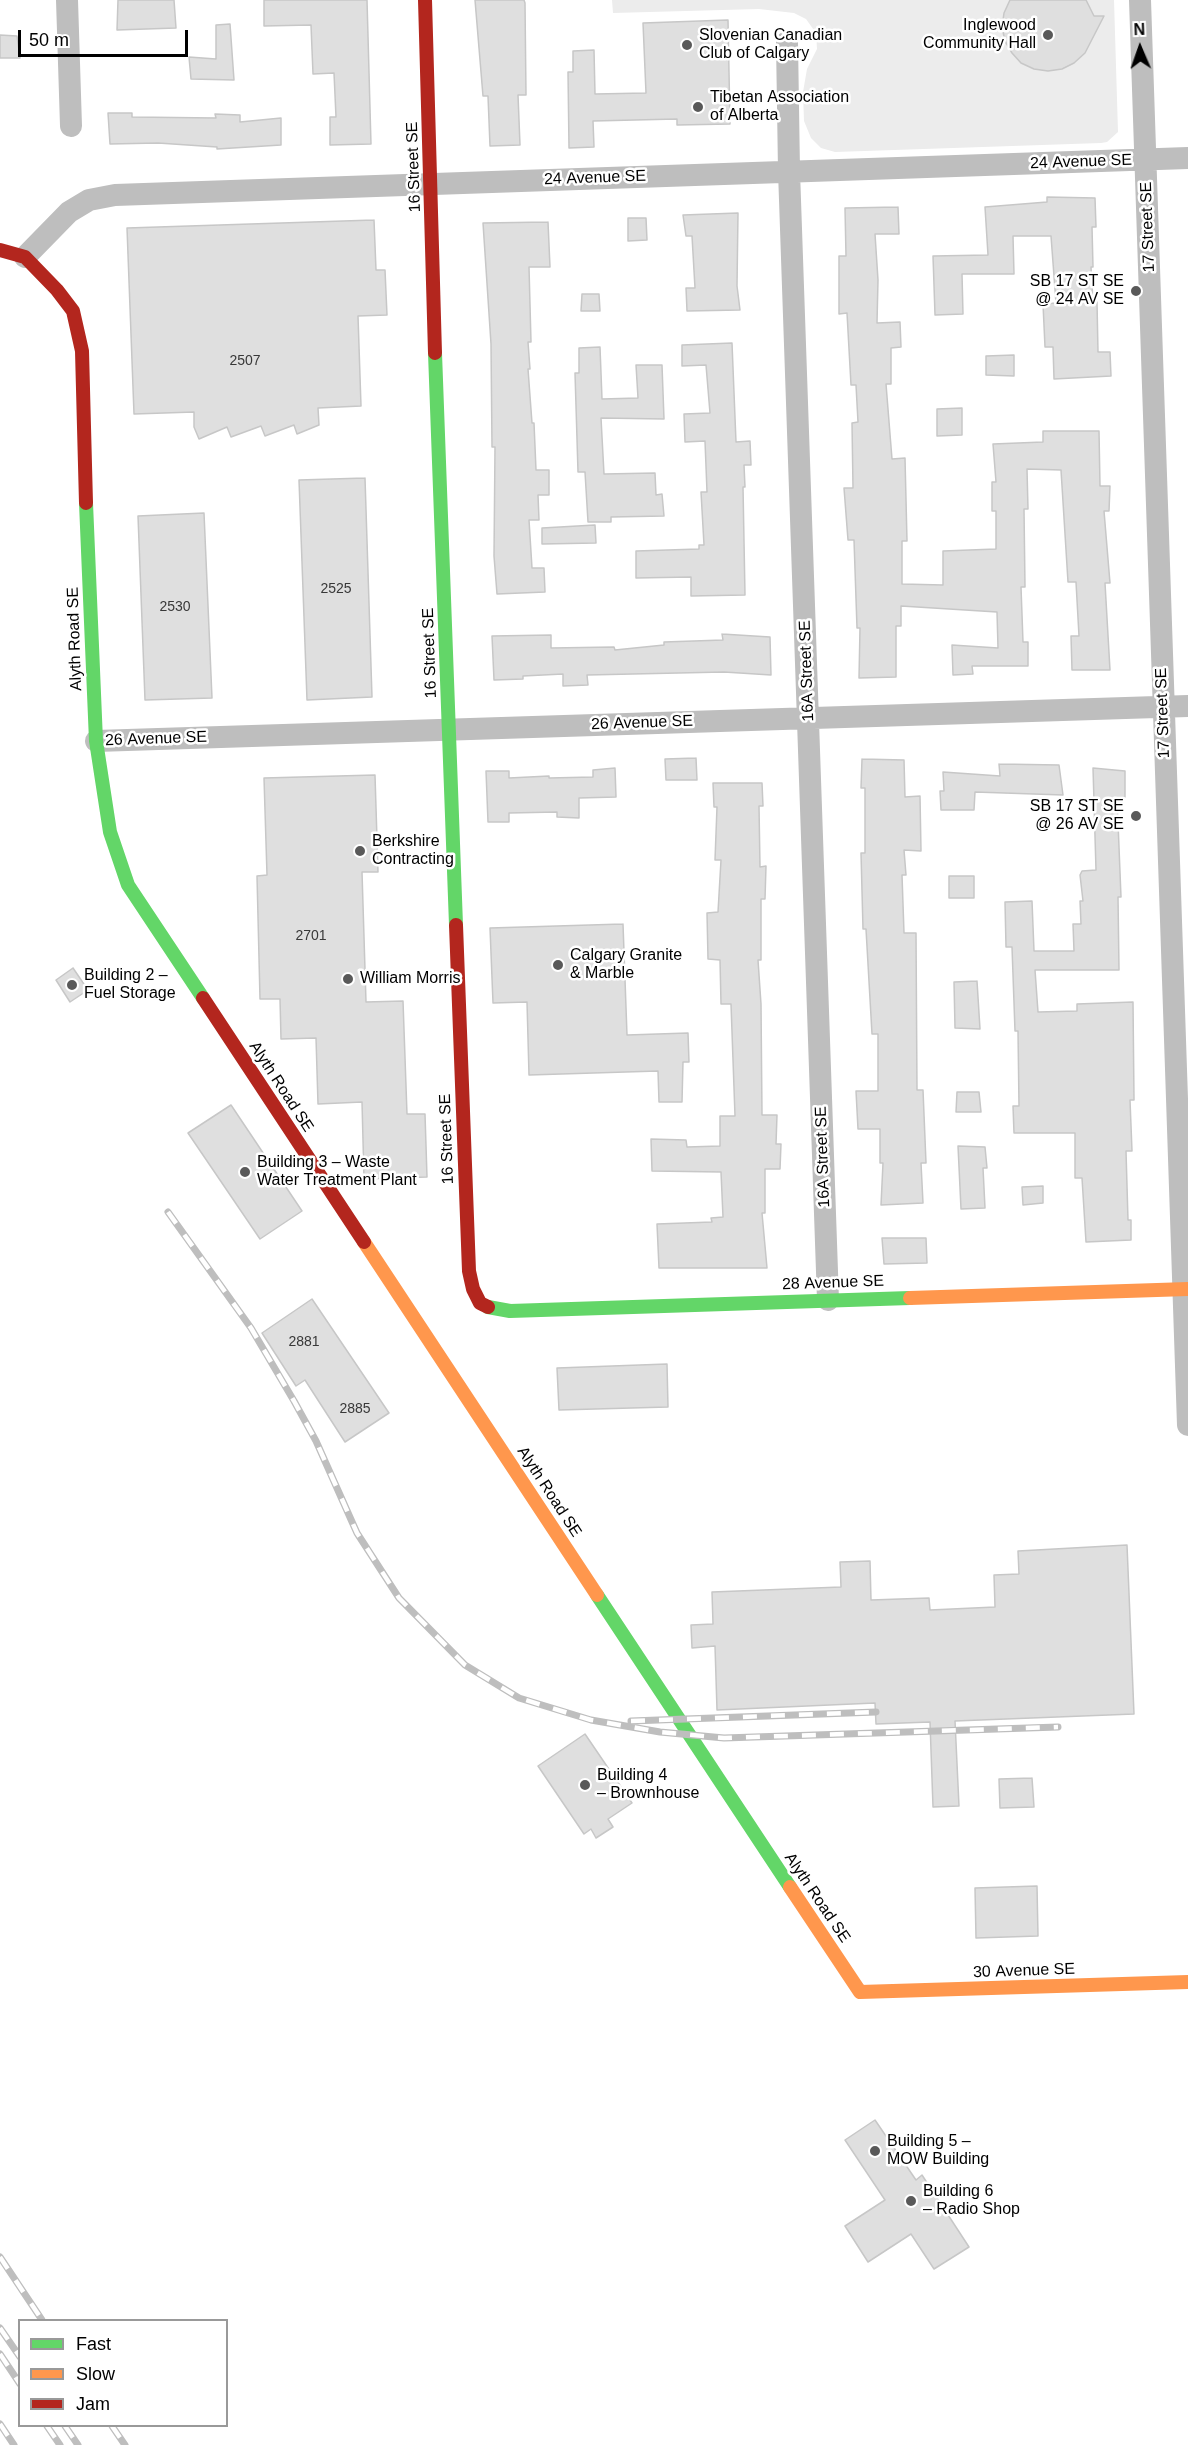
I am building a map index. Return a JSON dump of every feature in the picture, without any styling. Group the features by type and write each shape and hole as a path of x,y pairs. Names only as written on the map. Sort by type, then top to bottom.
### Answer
{"street":[{"path":"68,0 71,126"},
{"name":"16 Street SE","path":"425,0 438,446 469,1271 473,1289 480,1303"},
{"name":"17 Street SE","path":"1140,0 1162,707 1186,1289 1188,1425"},
{"name":"16A Street SE","path":"787,42 789,171 828,1300"},
{"name":"24 Avenue SE","path":"25,257 69,212 89,200 115,195 1188,158"},
{"path":"0,250 25,257"},
{"name":"Alyth Road SE","path":"25,257 57,290 73,311 82,351 96,741 110,832 128,885 860,1992"},
{"name":"26 Avenue SE","path":"96,741 1188,706"},
{"name":"28 Avenue SE","path":"480,1303 493,1309 510,1311 1186,1289"},
{"name":"30 Avenue SE","path":"860,1992 1188,1982"}],"shaded area":[{"path":"612,0 1114,0 1118,132 1107,142 1101,143 835,152 821,148 811,138 804,121 803,92 807,69 817,49 816,33 806,19 794,13 759,9 613,13"}],"building":[{"path":"118,0 174,0 176,28 117,30"},
{"path":"264,0 367,0 371,144 330,145 330,117 336,117 334,73 313,74 311,25 264,26"},
{"path":"475,0 524,0 525,3 526,95 518,95 520,145 490,146 488,96 483,96"},
{"name":"Inglewood Community Hall","path":"1010,0 1086,0 1094,16 1104,16 1085,53 1074,63 1062,69 1048,71 1034,69 1021,63 1005,41 1002,27 1004,13"},
{"path":"728,20 730,124 677,125 677,119 593,121 594,147 569,148 568,72 573,72 573,51 594,50 595,94 646,93 643,23"},
{"path":"230,24 234,80 191,79 189,57 216,59 216,25"},
{"path":"0,35 17,36 20,58 0,58"},
{"path":"108,113 132,113 132,117 216,118 215,114 240,115 240,122 281,118 281,145 217,149 217,147 158,143 110,144"},
{"path":"1047,197 1095,198 1096,227 1092,227 1093,267 1091,267 1093,302 1097,302 1098,352 1110,352 1111,376 1054,379 1053,347 1045,347 1043,304 1056,303 1051,236 1013,236 1014,274 962,274 963,314 935,315 933,256 988,255 985,207 1047,202"},
{"path":"898,207 899,234 875,234 878,280 877,323 900,322 901,347 891,348 891,384 886,384 892,459 905,458 907,541 902,541 902,584 943,585 943,551 996,549 996,511 992,511 992,482 996,482 993,444 1043,442 1043,431 1099,431 1100,486 1110,486 1109,511 1104,511 1110,583 1105,583 1110,670 1072,670 1071,636 1079,636 1076,582 1068,582 1061,470 1027,469 1028,509 1024,509 1025,587 1021,587 1023,642 1028,642 1028,666 972,666 973,674 953,675 952,645 998,648 997,612 901,606 901,626 896,626 896,677 859,678 860,628 857,628 854,540 848,540 844,488 853,488 852,423 858,422 856,385 851,385 847,313 839,314 839,256 846,256 845,208"},
{"path":"738,213 737,286 740,310 687,311 686,288 695,288 692,236 686,236 683,215"},
{"path":"628,218 646,218 647,240 628,241"},
{"path":"374,220 376,270 385,270 387,315 358,316 361,406 318,408 319,425 297,434 294,425 265,436 261,426 231,437 227,427 199,439 194,427 194,412 134,414 127,228"},
{"path":"548,222 550,267 529,267 531,342 528,342 536,470 549,470 549,495 538,495 539,520 529,520 532,568 544,568 545,592 497,594 494,556 495,447 492,447 491,344 483,223"},
{"path":"582,294 599,294 600,311 581,311"},
{"path":"732,343 736,442 750,441 751,465 744,465 745,487 743,487 745,595 691,596 691,577 636,578 636,551 699,549 699,545 704,545 701,492 707,492 705,441 685,442 684,414 710,413 706,365 682,366 682,345"},
{"path":"600,347 602,399 638,398 636,365 662,365 664,419 601,418 604,474 655,473 656,495 662,494 664,516 611,517 611,522 588,522 585,472 578,472 575,373 579,373 579,348"},
{"path":"1014,355 1014,376 986,375 986,356"},
{"path":"962,408 962,435 937,436 937,409"},
{"path":"365,478 372,697 307,700 299,480"},
{"path":"204,513 212,698 145,700 138,516"},
{"path":"595,525 596,543 542,544 542,528"},
{"path":"722,634 770,637 771,675 724,672 587,675 588,685 563,686 563,674 494,680 492,636 551,635 551,648 614,647 615,650 664,645 664,642 723,640"},
{"path":"696,758 697,780 666,780 665,759"},
{"path":"862,759 904,760 905,797 920,796 921,851 904,850 906,875 902,875 904,933 916,933 917,1090 923,1090 926,1163 921,1163 923,1203 881,1205 883,1163 880,1163 880,1129 858,1129 856,1091 878,1091 878,1034 872,1034 866,929 863,929 861,853 865,853 865,788 861,788"},
{"path":"999,764 1059,765 1063,795 975,792 974,810 941,810 940,791 944,791 943,772 1000,776"},
{"path":"615,768 616,797 579,798 579,818 557,817 557,812 509,813 509,822 488,822 486,771 509,771 509,778 593,777 593,770"},
{"path":"1093,768 1125,771 1125,797 1117,797 1121,897 1118,897 1119,970 1035,970 1038,1012 1077,1011 1077,1004 1133,1002 1134,1100 1130,1100 1132,1151 1126,1151 1128,1220 1131,1220 1131,1240 1086,1242 1082,1178 1075,1178 1075,1133 1014,1133 1013,1106 1019,1106 1018,1031 1015,1031 1012,947 1006,947 1005,902 1032,901 1034,951 1074,951 1073,924 1081,924 1080,901 1083,901 1080,875 1082,871 1096,870"},
{"path":"375,775 378,872 362,872 366,1002 403,1001 407,1114 425,1114 427,1177 364,1179 362,1102 318,1104 316,1038 281,1039 280,999 260,999 257,876 267,875 264,778"},
{"path":"713,783 762,783 763,806 759,806 760,867 766,866 765,899 761,899 761,960 758,960 761,1004 762,1115 777,1115 776,1144 781,1144 780,1169 765,1169 765,1213 762,1213 767,1268 659,1268 657,1224 712,1222 711,1218 723,1217 721,1172 652,1171 651,1139 686,1140 687,1147 720,1146 720,1116 735,1116 731,1004 721,1004 720,960 708,959 707,913 718,912 721,860 715,860 717,807 714,807"},
{"path":"949,876 974,876 974,898 949,898"},
{"name":"Calgary Granite & Marble","path":"623,924 627,1035 688,1033 689,1062 683,1062 682,1102 659,1102 658,1071 529,1075 527,1002 493,1003 490,928"},
{"name":"Building 2 – Fuel Storage","path":"73,968 88,990 70,1002 56,980"},
{"path":"977,981 980,1029 955,1028 954,982"},
{"path":"957,1092 979,1092 981,1112 956,1112"},
{"name":"Building 3 – Waste Water Treatment Plant","path":"231,1105 302,1211 260,1239 188,1133"},
{"path":"958,1146 985,1147 987,1168 983,1168 985,1208 961,1209"},
{"path":"1043,1186 1043,1203 1023,1205 1022,1187"},
{"path":"882,1238 926,1238 927,1263 884,1264"},
{"path":"312,1299 389,1413 345,1442 305,1380 296,1386 262,1333"},
{"path":"667,1364 668,1407 559,1410 557,1368"},
{"path":"1127,1545 1134,1714 955,1721 959,1806 933,1807 930,1722 876,1724 875,1703 717,1710 715,1646 692,1648 691,1625 713,1624 712,1592 841,1587 840,1562 870,1561 871,1600 929,1598 930,1610 995,1607 994,1575 1019,1574 1018,1551"},
{"name":"Building 4 – Brownhouse","path":"585,1734 632,1803 608,1819 613,1827 596,1838 591,1829 584,1834 538,1766"},
{"path":"1032,1778 1034,1807 1000,1808 999,1779"},
{"path":"1037,1886 1038,1936 976,1938 975,1888"},
{"name":"Building 6 – Radio Shop","path":"875,2120 916,2180 922,2175 969,2247 934,2269 911,2234 868,2262 845,2226 885,2200 845,2140"}],"railway":[{"path":"168,1212 251,1328 316,1441 357,1533 399,1598 465,1665 519,1698 591,1720 660,1732 724,1738 1058,1727"},
{"path":"631,1721 876,1712"},
{"path":"0,2257 41,2319"},
{"path":"0,2328 18,2354"},
{"path":"0,2354 18,2381"},
{"path":"0,2424 14,2445"},
{"path":"48,2427 60,2445"},
{"path":"66,2427 78,2445"},
{"path":"113,2427 125,2445"}],"traffic: fast":[{"path":"435,353 456,925"},
{"path":"86,503 96,741 110,832 128,885 203,998"},
{"path":"488,1307 510,1311 910,1298"},
{"path":"597,1595 790,1887"}],"traffic: slow":[{"path":"364,1242 597,1595"},
{"path":"910,1298 1188,1289"},
{"path":"790,1887 860,1992 1188,1982"}],"traffic: jam":[{"path":"425,0 435,353"},
{"path":"0,250 25,257 57,290 73,311 82,351 86,503"},
{"path":"456,925 469,1271 473,1289 480,1303 488,1307"},
{"path":"203,998 364,1242"}],"place":[{"name":"Inglewood Community Hall","path":"1048,35"},
{"name":"Slovenian Canadian Club of Calgary","path":"687,45"},
{"name":"Tibetan Association of Alberta","path":"698,107"},
{"name":"SB 17 ST SE @ 24 AV SE","path":"1136,291"},
{"name":"SB 17 ST SE @ 26 AV SE","path":"1136,816"},
{"name":"Berkshire Contracting","path":"360,851"},
{"name":"Calgary Granite & Marble","path":"558,965"},
{"name":"William Morris","path":"348,979"},
{"name":"Building 2 – Fuel Storage","path":"72,985"},
{"name":"Building 3 – Waste Water Treatment Plant","path":"245,1172"},
{"name":"Building 4 – Brownhouse","path":"585,1785"},
{"name":"Building 5 – MOW Building","path":"875,2151"},
{"name":"Building 6 – Radio Shop","path":"911,2201"}]}
